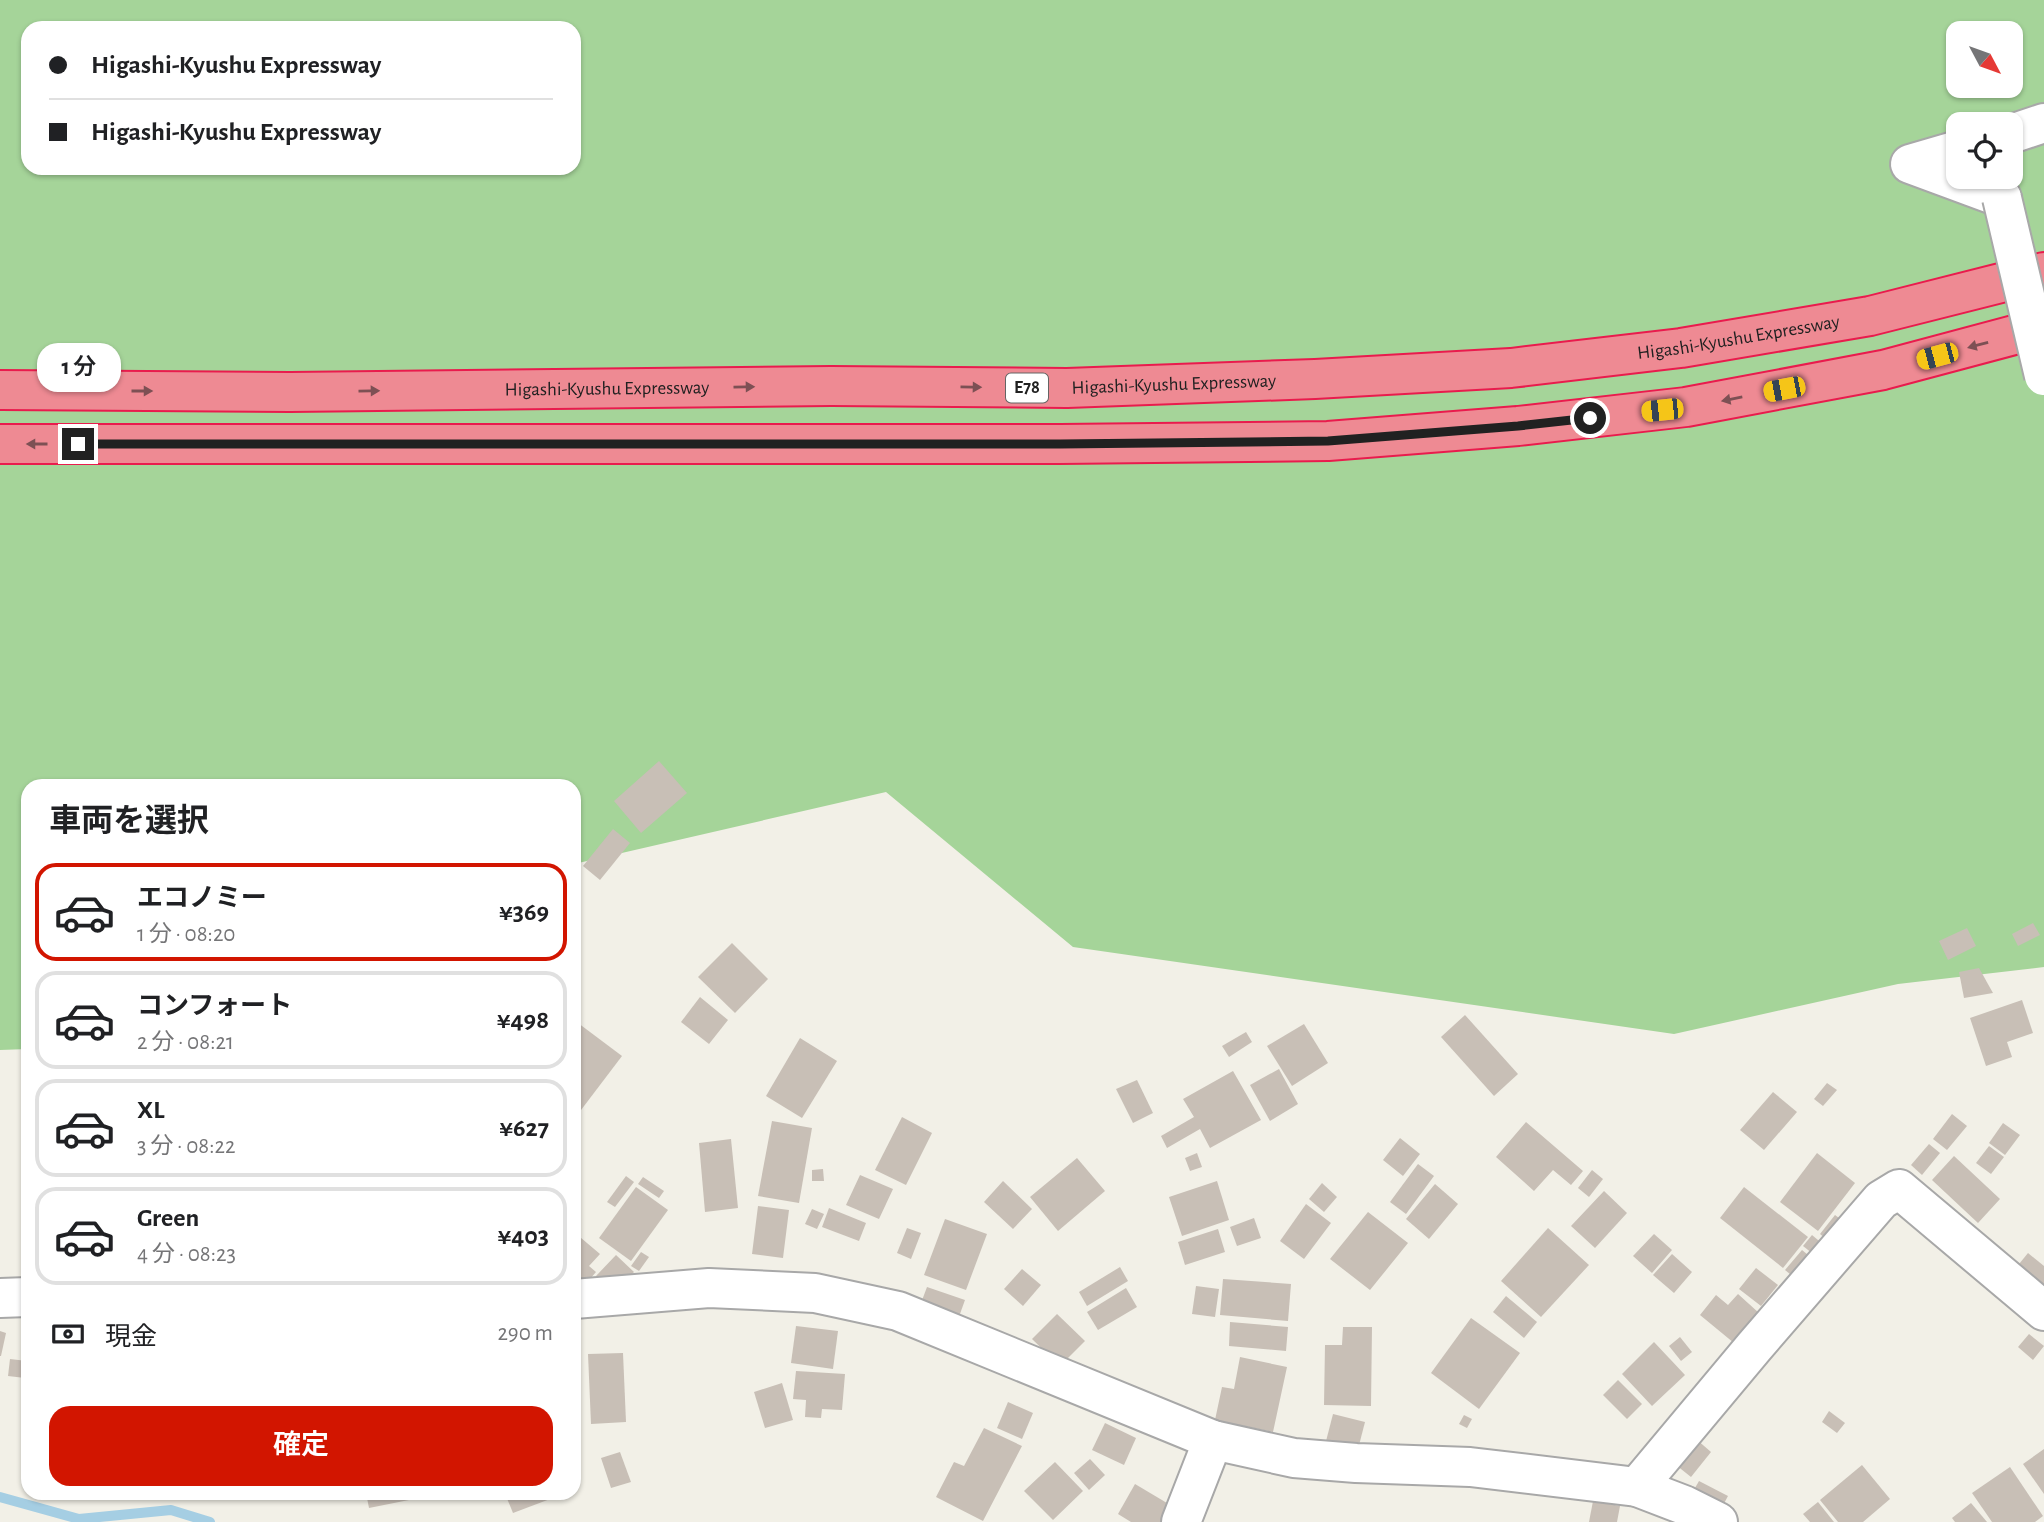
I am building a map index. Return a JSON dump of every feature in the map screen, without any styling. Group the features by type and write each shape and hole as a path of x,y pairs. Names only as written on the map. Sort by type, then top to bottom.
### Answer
{"highway":[{"name":"Higashi-Kyushu Expressway","path":"0,390 290,392 831,386 1067,388 1511,368 1681,348 1870,316 2044,272"},
{"path":"0,444 1073,444 1328,441 1518,426 1686,407 1883,370 2044,327"}],"street":[{"path":"2023,130 2044,123"},
{"path":"1946,154 1910,164 1946,177"},
{"path":"1978,189 2002,198 2044,376"},
{"path":"1637,1487 1881,1200 1899,1189 2044,1311"},
{"path":"581,1298 709,1288 815,1293 898,1311 1213,1440 1294,1458 1470,1467 1637,1487 1686,1513 1718,1522"},
{"path":"0,1298 21,1297"},
{"path":"1181,1522 1213,1440"}],"green space":[{"path":"0,0 2044,0 2044,967 1898,984 1674,1034 1073,947 886,792 581,862 581,779 21,779 21,1049 0,1050"}],"building":[{"path":"659,761 687,793 641,833 614,801"},
{"path":"613,829 630,843 600,880 583,866"},
{"path":"2033,923 2040,935 2018,946 2012,934"},
{"path":"1967,928 1976,946 1948,960 1939,941"},
{"path":"732,943 768,979 735,1013 698,977"},
{"path":"1979,968 1993,993 1964,998 1959,972"},
{"path":"700,997 728,1020 709,1044 681,1022"},
{"path":"2022,1000 2033,1033 2007,1042 2012,1057 1986,1066 1970,1018"},
{"path":"1465,1015 1518,1074 1494,1096 1441,1037"},
{"path":"1304,1024 1328,1063 1292,1086 1267,1046"},
{"path":"581,1025 622,1056 581,1110"},
{"path":"1246,1032 1252,1042 1229,1057 1222,1046"},
{"path":"800,1038 837,1061 802,1118 766,1096"},
{"path":"1279,1069 1298,1104 1270,1121 1250,1085"},
{"path":"1233,1071 1261,1120 1210,1148 1200,1129 1167,1148 1161,1136 1194,1117 1183,1099"},
{"path":"1137,1080 1153,1113 1133,1123 1116,1089"},
{"path":"1827,1083 1837,1090 1823,1106 1814,1099"},
{"path":"1773,1092 1797,1112 1764,1150 1740,1130"},
{"path":"1952,1114 1967,1126 1947,1150 1933,1139"},
{"path":"902,1117 932,1133 906,1185 875,1170"},
{"path":"772,1121 812,1128 799,1203 758,1196"},
{"path":"1526,1122 1583,1171 1571,1185 1553,1170 1534,1191 1496,1157"},
{"path":"2003,1123 2020,1135 2005,1155 1989,1143"},
{"path":"1400,1138 1420,1154 1403,1176 1383,1160"},
{"path":"731,1139 738,1208 705,1212 699,1143"},
{"path":"1929,1144 1940,1153 1922,1175 1911,1165"},
{"path":"1989,1146 2004,1157 1991,1174 1976,1163"},
{"path":"1197,1153 1202,1167 1190,1171 1185,1158"},
{"path":"1817,1153 1855,1183 1818,1231 1780,1202"},
{"path":"1954,1156 2000,1199 1978,1223 1932,1180"},
{"path":"1077,1158 1105,1191 1058,1231 1030,1197"},
{"path":"1418,1164 1434,1176 1406,1214 1390,1202"},
{"path":"823,1169 824,1181 812,1181 812,1170"},
{"path":"1592,1170 1603,1179 1589,1197 1578,1188"},
{"path":"860,1175 893,1189 879,1219 846,1205"},
{"path":"626,1176 634,1182 615,1207 607,1202"},
{"path":"643,1177 664,1191 659,1198 638,1184"},
{"path":"1003,1181 1032,1209 1013,1229 984,1202"},
{"path":"1217,1181 1229,1220 1182,1236 1169,1197"},
{"path":"1322,1183 1337,1197 1324,1212 1309,1199"},
{"path":"1435,1184 1458,1204 1429,1239 1406,1219"},
{"path":"636,1187 668,1210 631,1261 599,1238"},
{"path":"1744,1187 1808,1237 1783,1268 1720,1218"},
{"path":"1604,1191 1627,1213 1595,1248 1571,1226"},
{"path":"1306,1204 1331,1223 1304,1259 1280,1241"},
{"path":"758,1206 789,1210 783,1258 752,1254"},
{"path":"829,1208 866,1223 859,1241 822,1227"},
{"path":"812,1209 824,1214 817,1229 805,1224"},
{"path":"1368,1212 1408,1243 1370,1290 1330,1259"},
{"path":"1835,1215 1847,1224 1832,1244 1820,1234"},
{"path":"1254,1218 1261,1238 1237,1246 1230,1227"},
{"path":"945,1219 987,1234 966,1290 924,1275"},
{"path":"907,1228 921,1233 911,1259 897,1253"},
{"path":"1548,1228 1589,1265 1541,1317 1501,1281"},
{"path":"1218,1229 1225,1252 1185,1265 1178,1242"},
{"path":"1654,1234 1672,1250 1652,1273 1633,1256"},
{"path":"1812,1235 1825,1246 1817,1257 1803,1246"},
{"path":"581,1238 600,1254 589,1266 596,1272 583,1287"},
{"path":"1802,1250 1813,1259 1796,1279 1785,1270"},
{"path":"641,1252 649,1257 639,1271 631,1266"},
{"path":"2028,1253 2044,1266 2044,1294 2015,1269"},
{"path":"1672,1254 1692,1272 1674,1293 1653,1275"},
{"path":"616,1255 634,1272 613,1293 596,1276"},
{"path":"1120,1267 1128,1281 1087,1306 1079,1292"},
{"path":"1756,1268 1778,1285 1761,1306 1739,1289"},
{"path":"1022,1269 1041,1285 1023,1306 1004,1289"},
{"path":"1223,1279 1291,1284 1288,1321 1220,1315"},
{"path":"1196,1286 1219,1289 1215,1317 1192,1314"},
{"path":"927,1287 965,1300 956,1325 918,1311"},
{"path":"1126,1288 1137,1307 1098,1330 1087,1312"},
{"path":"1738,1294 1759,1313 1734,1343 1700,1315 1716,1295 1728,1305"},
{"path":"1506,1296 1537,1322 1524,1338 1493,1312"},
{"path":"1057,1314 1085,1341 1060,1366 1032,1339"},
{"path":"1471,1318 1520,1353 1479,1409 1431,1373"},
{"path":"1230,1322 1288,1327 1286,1351 1229,1346"},
{"path":"796,1326 838,1331 833,1369 791,1363"},
{"path":"1343,1327 1372,1327 1371,1406 1324,1405 1325,1345 1342,1345"},
{"path":"0,1331 6,1333 1,1356 0,1356"},
{"path":"2029,1334 2044,1346 2033,1360 2018,1347"},
{"path":"1680,1337 1692,1352 1681,1361 1669,1346"},
{"path":"1654,1342 1685,1375 1652,1406 1622,1374"},
{"path":"623,1353 626,1422 591,1424 588,1354"},
{"path":"1240,1357 1287,1367 1273,1432 1215,1420 1222,1387 1234,1389"},
{"path":"10,1359 21,1360 21,1378 8,1376"},
{"path":"796,1371 845,1374 842,1410 822,1409 821,1418 805,1417 806,1400 793,1399"},
{"path":"1618,1380 1642,1404 1627,1419 1603,1395"},
{"path":"782,1383 793,1420 765,1428 754,1392"},
{"path":"1008,1402 1033,1413 1022,1439 997,1428"},
{"path":"1829,1411 1845,1423 1837,1433 1822,1422"},
{"path":"1333,1414 1365,1422 1357,1453 1325,1445"},
{"path":"1464,1415 1472,1419 1467,1428 1459,1424"},
{"path":"1105,1423 1136,1438 1124,1465 1092,1450"},
{"path":"984,1428 1022,1446 983,1521 936,1497 954,1462 964,1466"},
{"path":"1696,1439 1711,1452 1691,1477 1676,1465"},
{"path":"2044,1449 2044,1494 2023,1464"},
{"path":"620,1452 631,1482 611,1488 601,1458"},
{"path":"1090,1459 1105,1475 1089,1490 1074,1473"},
{"path":"1055,1462 1083,1491 1053,1520 1024,1491"},
{"path":"1862,1465 1890,1499 1863,1522 1838,1522 1820,1500"},
{"path":"2010,1467 2043,1516 2035,1522 1992,1522 1972,1493"},
{"path":"1699,1481 1728,1496 1720,1511 1691,1495"},
{"path":"1135,1484 1172,1506 1162,1522 1131,1522 1118,1514"},
{"path":"367,1500 409,1500 369,1508"},
{"path":"508,1500 547,1500 513,1513"},
{"path":"1593,1501 1620,1506 1617,1522 1589,1522"},
{"path":"1818,1502 1834,1522 1810,1522 1803,1514"},
{"path":"1971,1503 1987,1522 1955,1522 1952,1518"}],"waterway":[{"path":"0,1497 79,1519 171,1510 210,1522"}],"route":[{"path":"78,444 1060,444 1328,441 1590,418"}]}
